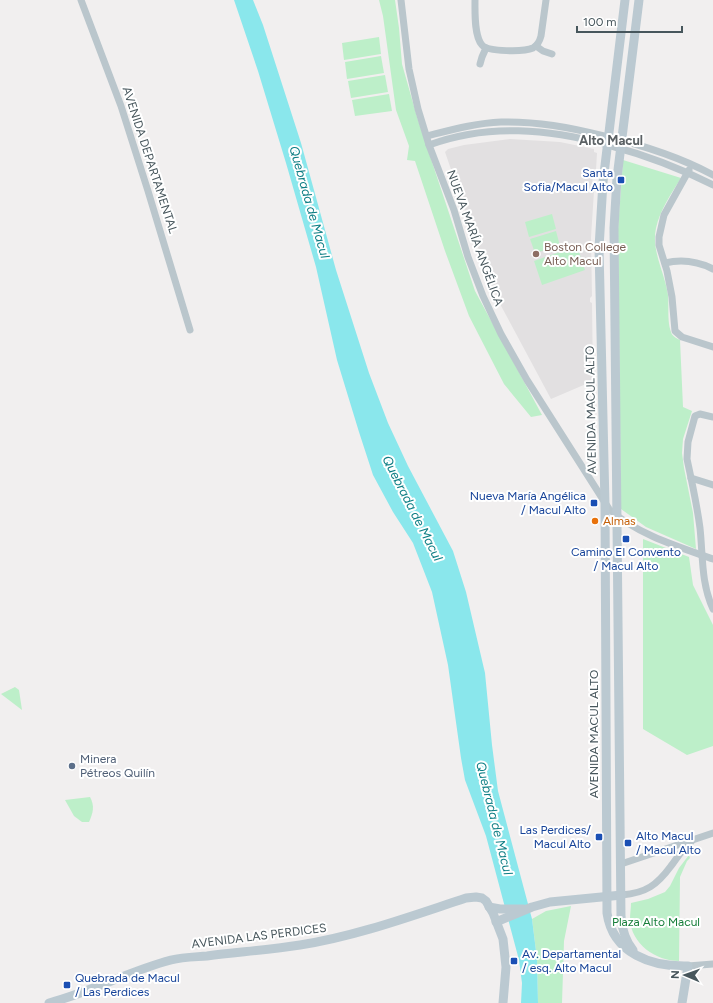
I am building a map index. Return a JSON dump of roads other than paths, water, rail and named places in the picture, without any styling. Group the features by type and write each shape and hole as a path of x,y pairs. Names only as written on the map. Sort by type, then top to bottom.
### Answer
{"street":[{"name":"AVENIDA DEPARTAMENTAL","path":"81,0 121,106 190,330"},
{"name":"NUEVA MARÍA ANGÉLICA","path":"401,0 409,69 414,95 429,145 454,210 477,283 489,310 534,391 605,504 617,516 627,523 668,542 713,559"},
{"path":"474,0 477,36 481,44 486,48 494,50 526,49 536,46 541,36 546,0"},
{"name":"AVENIDA MACUL ALTO","path":"625,0 603,182 599,248 605,504 608,918 612,930 622,945 636,954 650,961 664,965 688,966"},
{"name":"AVENIDA MACUL ALTO","path":"636,954 628,944 623,932 621,917 622,895 614,228 617,178 639,0"},
{"path":"536,46 543,51 552,54"},
{"path":"480,64 486,48"},
{"path":"427,136 480,124 521,122 561,126 608,141"},
{"path":"429,145 448,139 479,133 510,130 531,131 652,148 713,174"},
{"path":"622,144 645,156 688,173 713,185"},
{"path":"692,164 664,215 661,223 659,245 672,297 675,331 682,337 713,347"},
{"path":"664,263 679,260 692,261 704,264 713,269"},
{"path":"713,418 700,414 693,418 686,450 699,519 705,586 713,609"},
{"path":"691,478 713,486"},
{"path":"621,864 713,833"},
{"path":"489,907 505,913 562,900 641,892 655,885 662,878 680,852 693,841"},
{"name":"AVENIDA LAS PERDICES","path":"49,1003 66,1001 149,966 173,959 298,945 340,937 403,919 466,898 482,898 486,901 489,907"},
{"path":"489,907 503,939 505,952 506,966 503,1003"},
{"path":"496,922 505,913"},
{"path":"682,1003 688,966 713,964"}],"water":[{"name":"Quebrada de Macul","path":"234,0 253,0 263,25 301,143 336,270 369,373 388,423 408,466 453,551 466,592 485,673 498,791 532,919 537,959 538,1003 521,1003 522,983 519,960 486,836 465,780 448,665 432,592 413,543 393,512 373,475 337,360 316,267 286,163 258,71"}],"place":[{"name":"Santa Sofia/Macul Alto","path":"621,180"},
{"name":"Boston College Alto Macul","path":"536,254"},
{"name":"Nueva María Angélica / Macul Alto","path":"594,503"},
{"name":"Almas","path":"595,521"},
{"name":"Camino El Convento / Macul Alto","path":"626,539"},
{"name":"Minera Pétreos Quilín","path":"72,766"},
{"name":"Las Perdices/ Macul Alto","path":"599,837"},
{"name":"Alto Macul / Macul Alto","path":"628,843"},
{"name":"Av. Departamental / esq. Alto Macul","path":"514,961"},
{"name":"Quebrada de Macul / Las Perdices","path":"67,985"}],"district":[{"name":"Alto Macul","path":"611,140"}],"park label":[{"name":"Plaza Alto Macul","path":"656,922"}]}
